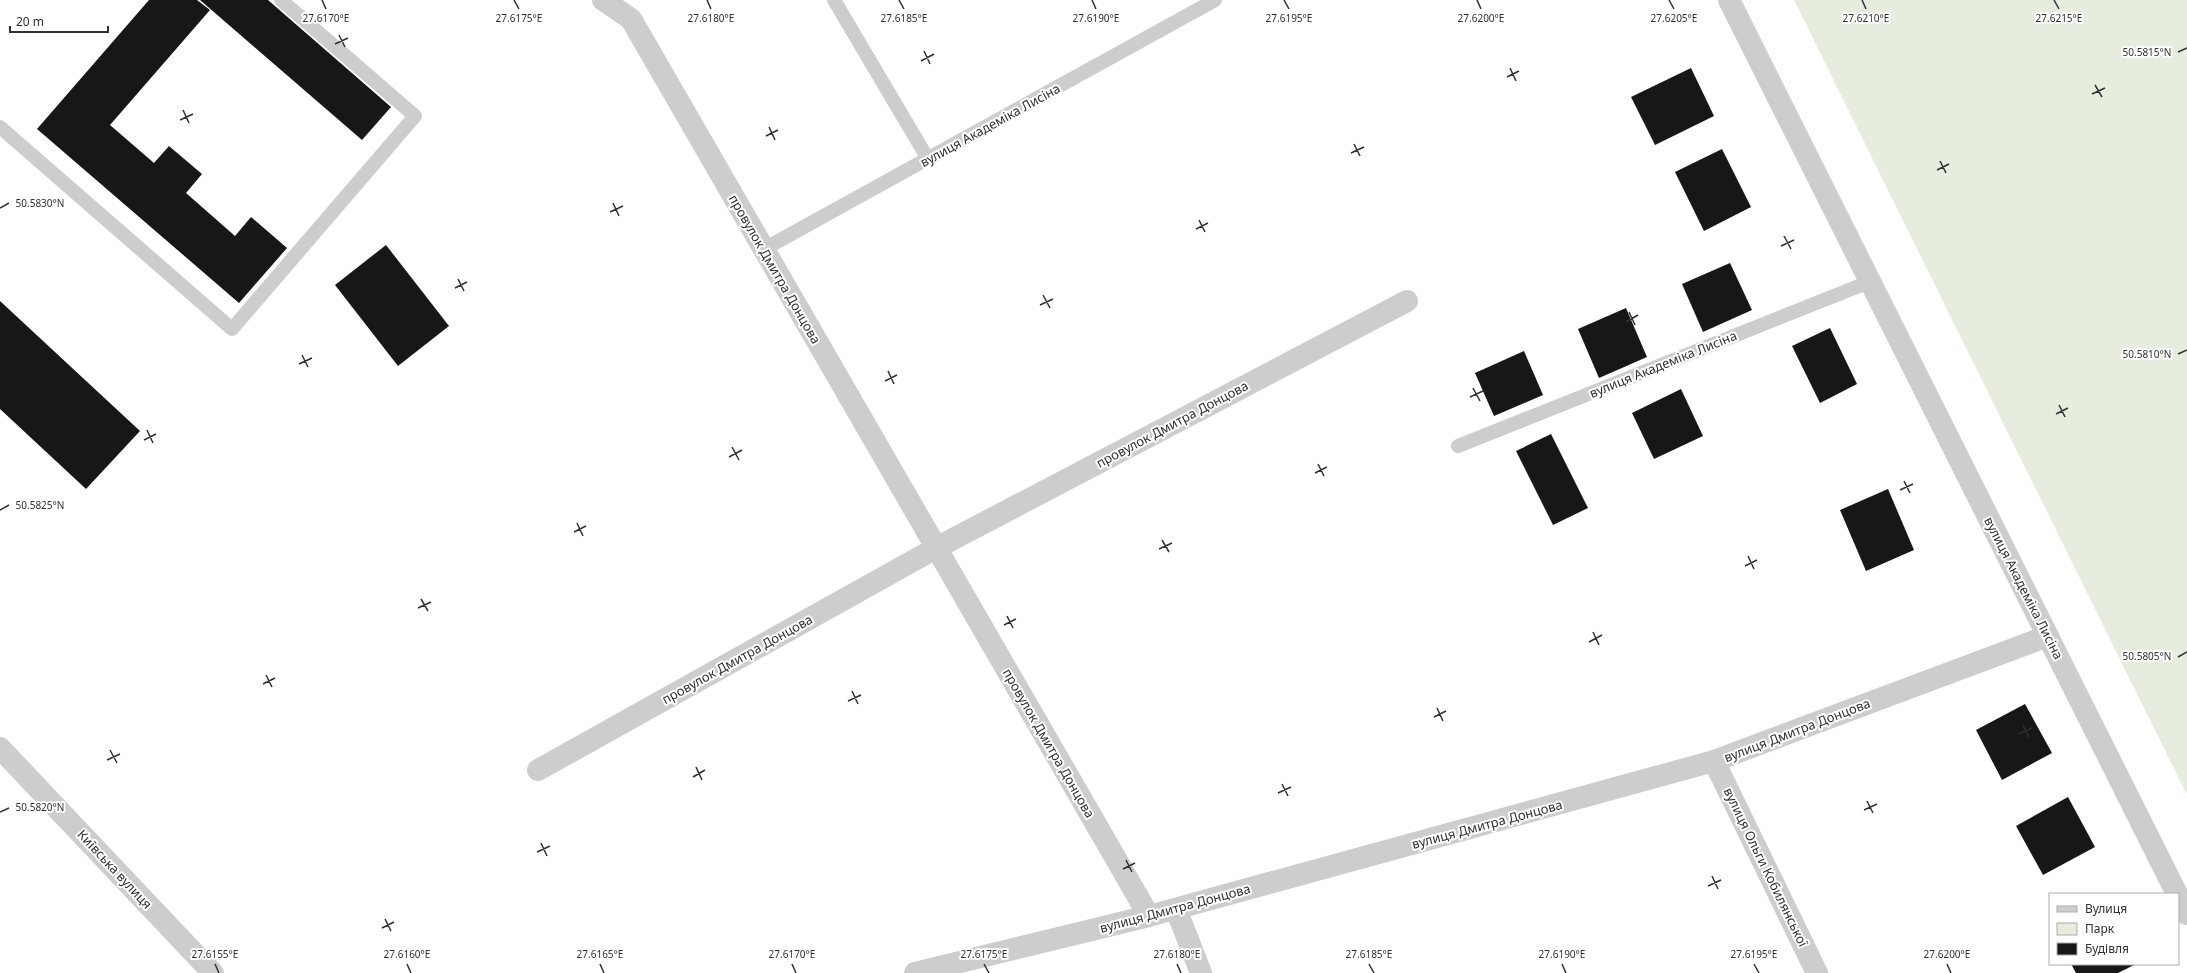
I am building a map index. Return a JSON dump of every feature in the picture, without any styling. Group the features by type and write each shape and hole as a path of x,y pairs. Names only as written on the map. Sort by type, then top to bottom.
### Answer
{"street":[{"name":"провулок Дмитра Донцова","path":"603,0 632,19 1149,916"},
{"name":"вулиця Академіка Лисіна","path":"1729,0 1868,282 2177,893"},
{"name":"провулок Дмитра Донцова","path":"538,770 936,548 1407,301"},
{"name":"вулиця Дмитра Донцова","path":"915,973 1176,909 1714,761 2048,636"},
{"name":"Київська вулиця","path":"0,748 213,973"},
{"name":"вулиця Ольги Кобилянської","path":"1714,761 1817,973"},
{"name":"вулиця Академіка Лисіна","path":"2179,897 2187,914"},
{"path":"1176,909 1201,973"}],"lane":[{"path":"0,127 232,329 415,116 281,0"},
{"path":"834,0 928,159"},
{"name":"вулиця Академіка Лисіна","path":"764,249 1215,0"},
{"name":"вулиця Академіка Лисіна","path":"1458,446 1868,282"}],"green space":[{"path":"1794,0 2187,0 2187,795"}],"building":[{"path":"149,0 197,0 210,10 110,125 154,163 169,146 202,174 186,193 235,236 251,217 287,248 239,303 37,129"},
{"path":"200,0 268,0 391,107 362,140"},
{"path":"1691,68 1714,116 1655,145 1631,97"},
{"path":"1722,149 1751,207 1704,231 1675,172"},
{"path":"386,245 449,326 398,366 335,285"},
{"path":"1730,263 1752,310 1703,332 1682,284"},
{"path":"0,301 140,431 86,489 0,409"},
{"path":"1626,308 1647,357 1599,378 1578,329"},
{"path":"1830,328 1857,384 1820,403 1792,346"},
{"path":"1524,351 1543,395 1494,416 1475,373"},
{"path":"1681,389 1703,436 1654,459 1632,413"},
{"path":"1551,434 1588,508 1553,525 1516,451"},
{"path":"1888,489 1914,550 1866,571 1840,510"},
{"path":"2025,704 2052,753 2002,780 1976,730"},
{"path":"2068,797 2095,847 2043,875 2016,826"},
{"path":"2072,965 2134,965 2118,973 2076,973"}]}
